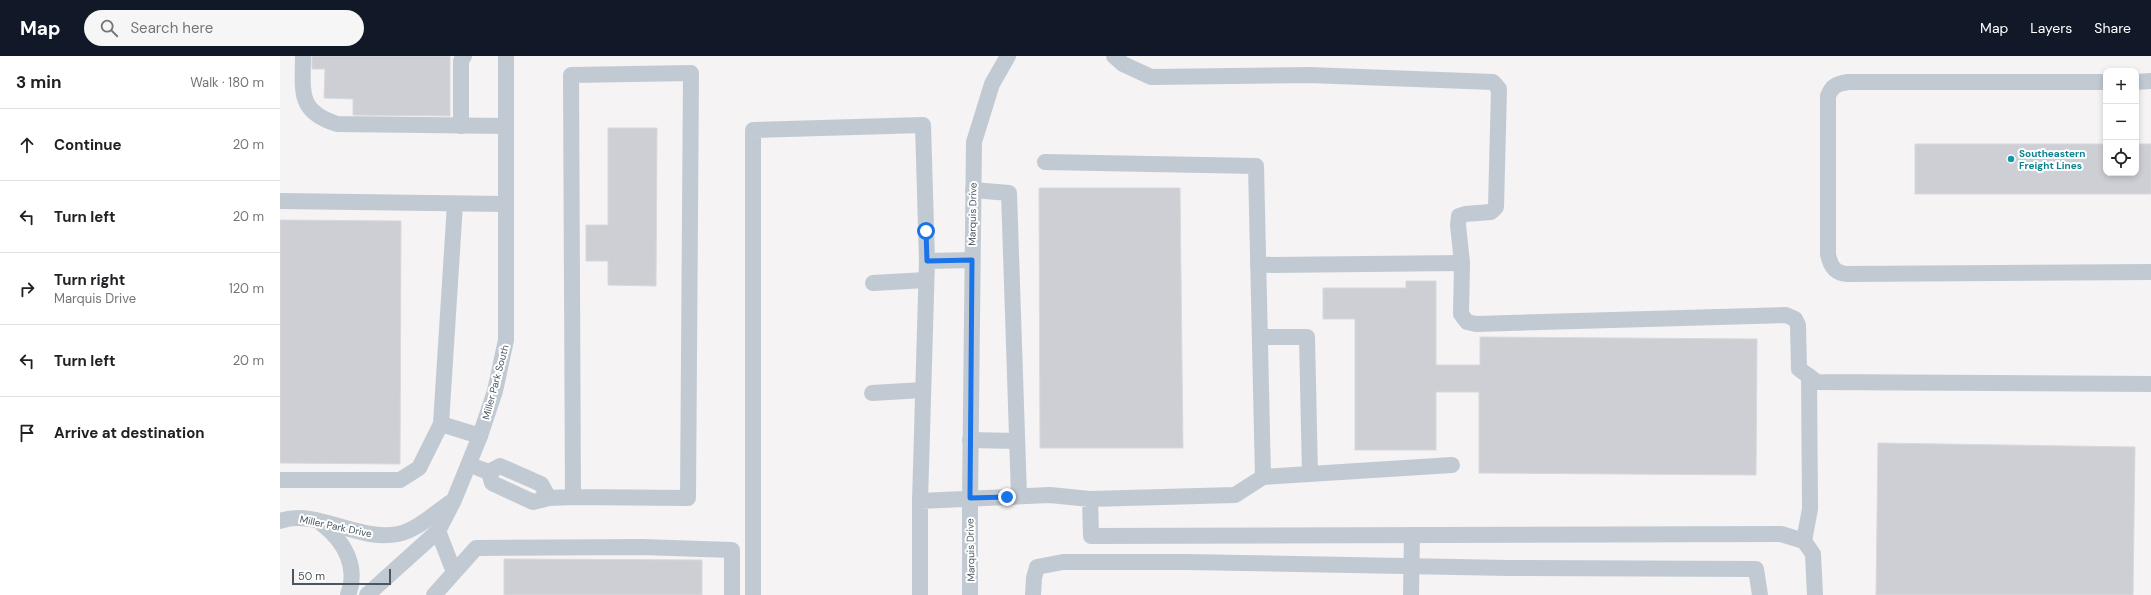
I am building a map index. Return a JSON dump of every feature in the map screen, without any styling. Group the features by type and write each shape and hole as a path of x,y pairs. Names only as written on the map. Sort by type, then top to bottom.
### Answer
{"street":[{"path":"303,56 303,94 305,103 313,112 325,120 337,124 506,126"},
{"path":"461,126 461,61 464,56"},
{"name":"Miller Park South","path":"367,595 438,530 454,500 480,436 495,391 506,340 506,56"},
{"name":"Marquis Drive","path":"970,595 970,440 974,142 992,84 1008,56"},
{"path":"1114,56 1123,64 1151,77 1309,75 1493,82 1499,89 1496,208 1491,212 1465,214 1459,216 1458,225 1462,263 1461,314 1467,322 1476,324 1786,316 1795,319 1798,325 1799,369 1817,382 2151,384"},
{"path":"468,464 488,472 492,483 534,502 549,498 573,497 688,498 691,72 570,75 573,497"},
{"path":"2103,82 1848,82 1837,84 1832,87 1828,96 1828,254 1830,263 1841,274 2151,272"},
{"path":"2139,82 2151,82"},
{"path":"753,595 753,130 923,125 927,261 920,501 920,595"},
{"path":"1045,162 1256,166 1263,477"},
{"path":"973,190 1009,193 1019,496"},
{"path":"280,201 506,204"},
{"path":"280,480 400,480 419,468 441,424 455,204"},
{"path":"927,261 972,260"},
{"path":"1258,265 1462,263"},
{"path":"874,283 926,280"},
{"path":"1260,337 1307,337 1310,474"},
{"path":"1804,541 1810,509 1809,376"},
{"path":"872,393 923,390"},
{"path":"441,424 480,436"},
{"path":"970,440 1017,441"},
{"path":"920,501 1050,495 1090,499 1235,495 1263,477 1452,465"},
{"path":"1090,499 1090,536 1781,534 1804,541 1813,554 1815,595"},
{"name":"Miller Park Drive","path":"280,521 298,517 357,532 398,534 418,526 454,500"},
{"path":"320,522 337,536 350,563 352,578 348,595"},
{"path":"438,530 454,572"},
{"path":"1412,535 1412,595"},
{"path":"434,595 476,548 642,547 732,550 732,595"},
{"path":"1033,595 1034,578 1037,567 1063,562 1187,562 1412,566 1756,569 1760,595"}],"building":[{"path":"312,56 450,56 450,116 353,115 353,99 324,98 325,69 312,69"},
{"path":"608,128 657,128 656,286 608,285 608,261 586,261 586,225 608,225"},
{"name":"Southeastern Freight Lines","path":"1915,144 2103,144 2103,176 2139,176 2139,144 2151,144 2151,194 1915,194"},
{"path":"1039,188 1180,188 1183,448 1040,448"},
{"path":"280,220 401,221 400,464 280,463"},
{"path":"1406,281 1436,281 1436,365 1480,365 1480,337 1757,339 1756,475 1479,473 1479,392 1436,392 1436,450 1355,450 1355,319 1323,319 1323,288 1406,288"},
{"path":"1878,443 2135,447 2133,595 1876,595"},
{"path":"504,559 702,560 702,595 504,595"}],"place":[{"name":"Southeastern Freight Lines","path":"2011,159"}],"route":[{"path":"926,231 927,261 972,260 970,498 1007,497"}]}
